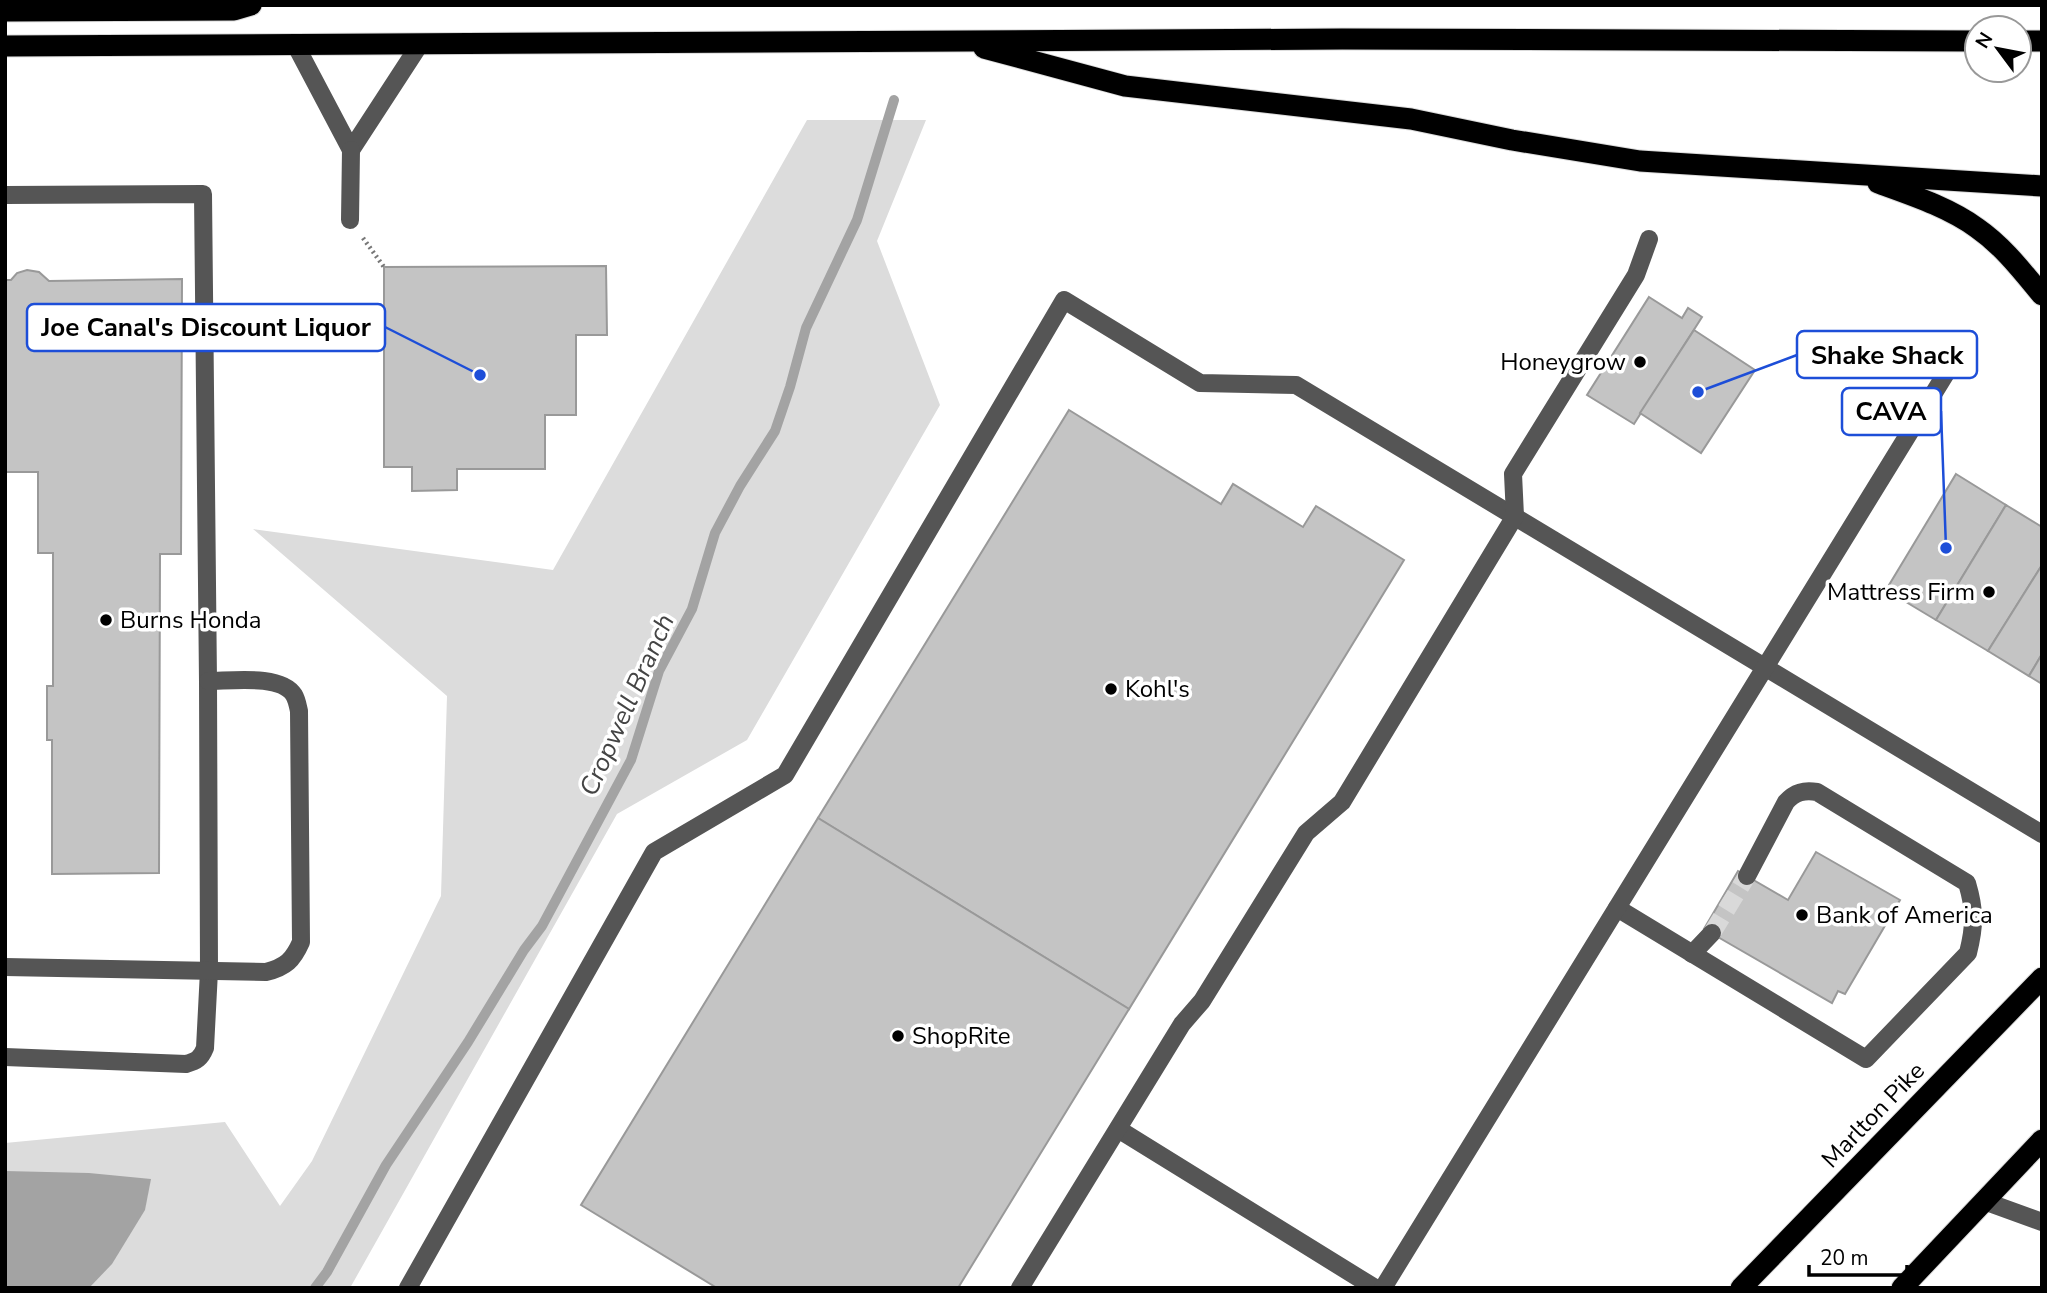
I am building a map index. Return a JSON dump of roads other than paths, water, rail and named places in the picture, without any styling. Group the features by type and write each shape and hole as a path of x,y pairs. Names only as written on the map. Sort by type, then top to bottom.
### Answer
{"highway":[{"path":"5,10 234,10 251,5"},
{"path":"5,46 1342,39 1963,41"},
{"path":"958,41 1125,86 1410,119 1512,140 1640,161 2042,186"},
{"path":"1856,174 1928,202 1977,228 2008,255 2042,295"},
{"name":"Marlton Pike","path":"1741,1288 2042,978"},
{"path":"1902,1288 2042,1140"}],"lane":[{"path":"295,44 351,150 350,220"},
{"path":"351,150 420,44"},
{"path":"5,195 203,194 209,971 205,1048 195,1062 187,1064 5,1056"},
{"path":"1020,1288 1182,1024 1202,1001 1306,833 1342,802 1515,516 1513,474 1636,275 1649,239"},
{"path":"408,1288 654,852 785,775 1064,300 1200,383 1296,385 2042,834"},
{"path":"1383,1288 1948,370"},
{"path":"5,967 266,972 283,967 294,958 301,942 299,711 294,695 284,684 268,681 208,681"},
{"path":"1617,908 1866,1059 1968,953 1974,930 1974,906 1967,883 1817,792 1800,792 1786,802 1747,876"},
{"path":"1692,954 1712,933"},
{"path":"1118,1129 1375,1288"},
{"path":"1984,1201 2042,1222"}],"waterway":[{"name":"Cropwell Branch","path":"315,1288 327,1272 386,1165 542,926 631,760 659,671 692,609 715,533 740,486 775,431 806,328 857,220 894,100"}],"tunnel":[{"path":"1712,933 1747,876"}],"place":[{"name":"Honeygrow","path":"1640,362"},
{"name":"Joe Canal's Discount Liquor","path":"480,375"},
{"name":"Shake Shack","path":"1698,392"},
{"name":"CAVA","path":"1946,548"},
{"name":"Mattress Firm","path":"1989,592"},
{"name":"Burns Honda","path":"106,620"},
{"name":"Kohl's","path":"1111,689"},
{"name":"Bank of America","path":"1802,915"},
{"name":"ShopRite","path":"898,1036"}]}
